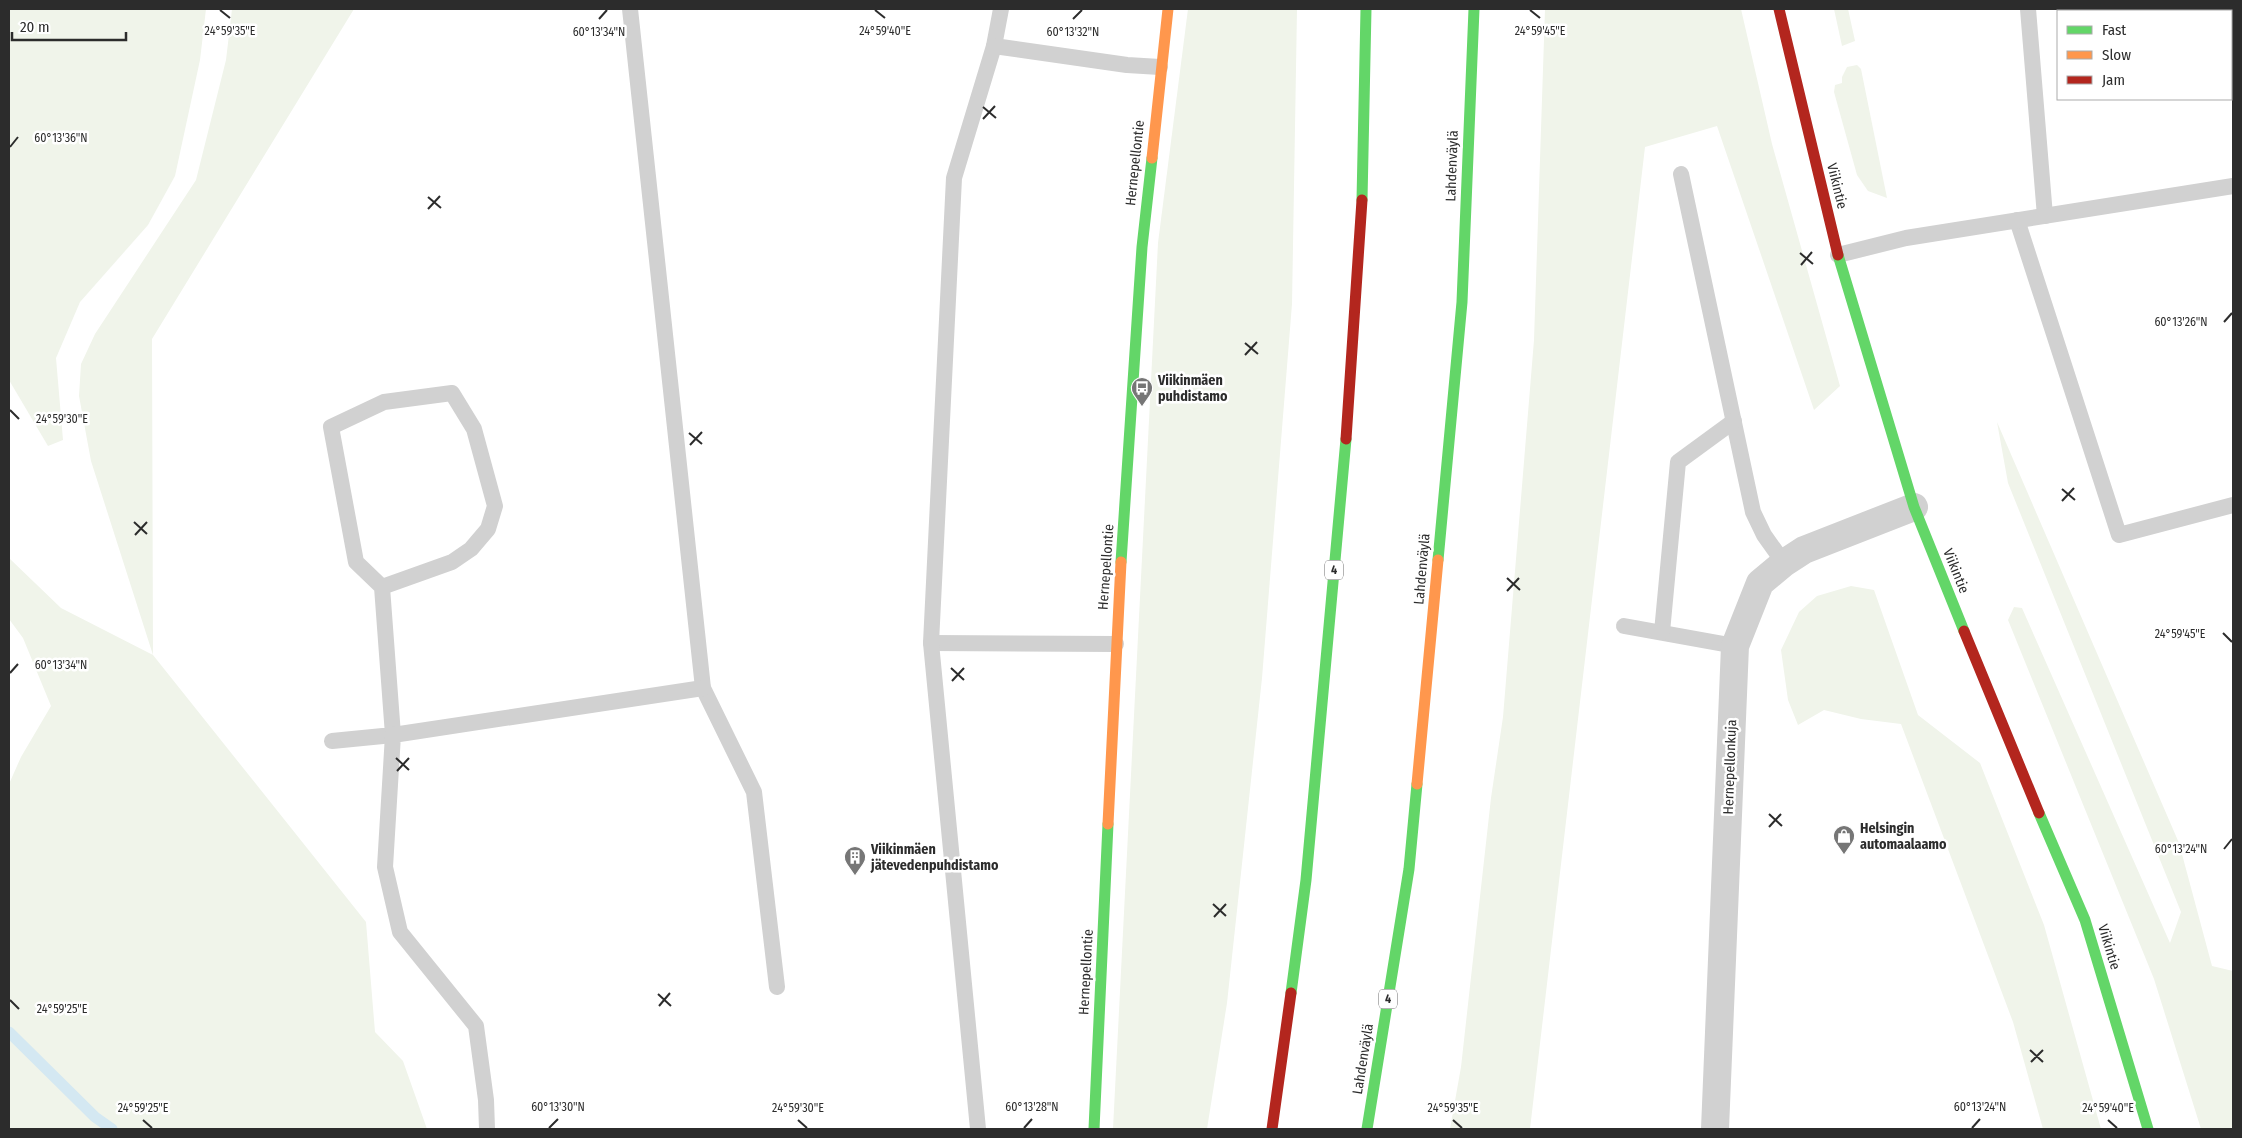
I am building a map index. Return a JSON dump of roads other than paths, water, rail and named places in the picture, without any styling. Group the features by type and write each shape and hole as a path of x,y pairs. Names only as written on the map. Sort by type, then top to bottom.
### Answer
{"main road":[{"name":"Hernepellontie","path":"1094,1129 1116,644 1142,247 1160,67 1168,9"},
{"name":"4","path":"1272,1129 1306,880 1348,418 1362,212 1366,9"},
{"name":"Lahdenväylä","path":"1367,1129 1410,860 1462,302 1474,9"},
{"name":"Viikintie","path":"1779,9 1838,255 1914,507 1996,712 2085,920 2148,1129"}],"street":[{"name":"Hernepellonkuja","path":"1715,1129 1735,646 1760,583 1784,563 1804,550 1914,507"}],"lane":[{"path":"630,9 703,688 754,792 777,987"},
{"path":"978,1129 931,643 954,178 994,46 1001,9"},
{"path":"2028,9 2045,216"},
{"path":"994,46 1127,65 1160,67"},
{"path":"1681,174 1753,512 1764,535 1784,563"},
{"path":"1838,255 1906,238 2233,186"},
{"path":"2017,220 2119,535 2233,505"},
{"path":"382,587 452,562 471,549 488,529 496,506 474,429 452,393 384,402 331,427 356,562 382,587 393,735 385,868 400,932 476,1026 486,1100 487,1129"},
{"path":"1662,632 1678,462 1734,421"},
{"path":"1624,626 1735,646"},
{"path":"931,643 1116,644"},
{"path":"332,741 393,735 703,688"}],"waterway":[{"path":"9,1032 95,1117 112,1129"}],"place":[{"name":"Viikinmäen puhdistamo","path":"1142,407"},
{"name":"Helsingin automaalaamo","path":"1844,855"},
{"name":"Viikinmäen jätevedenpuhdistamo","path":"855,876"}]}
